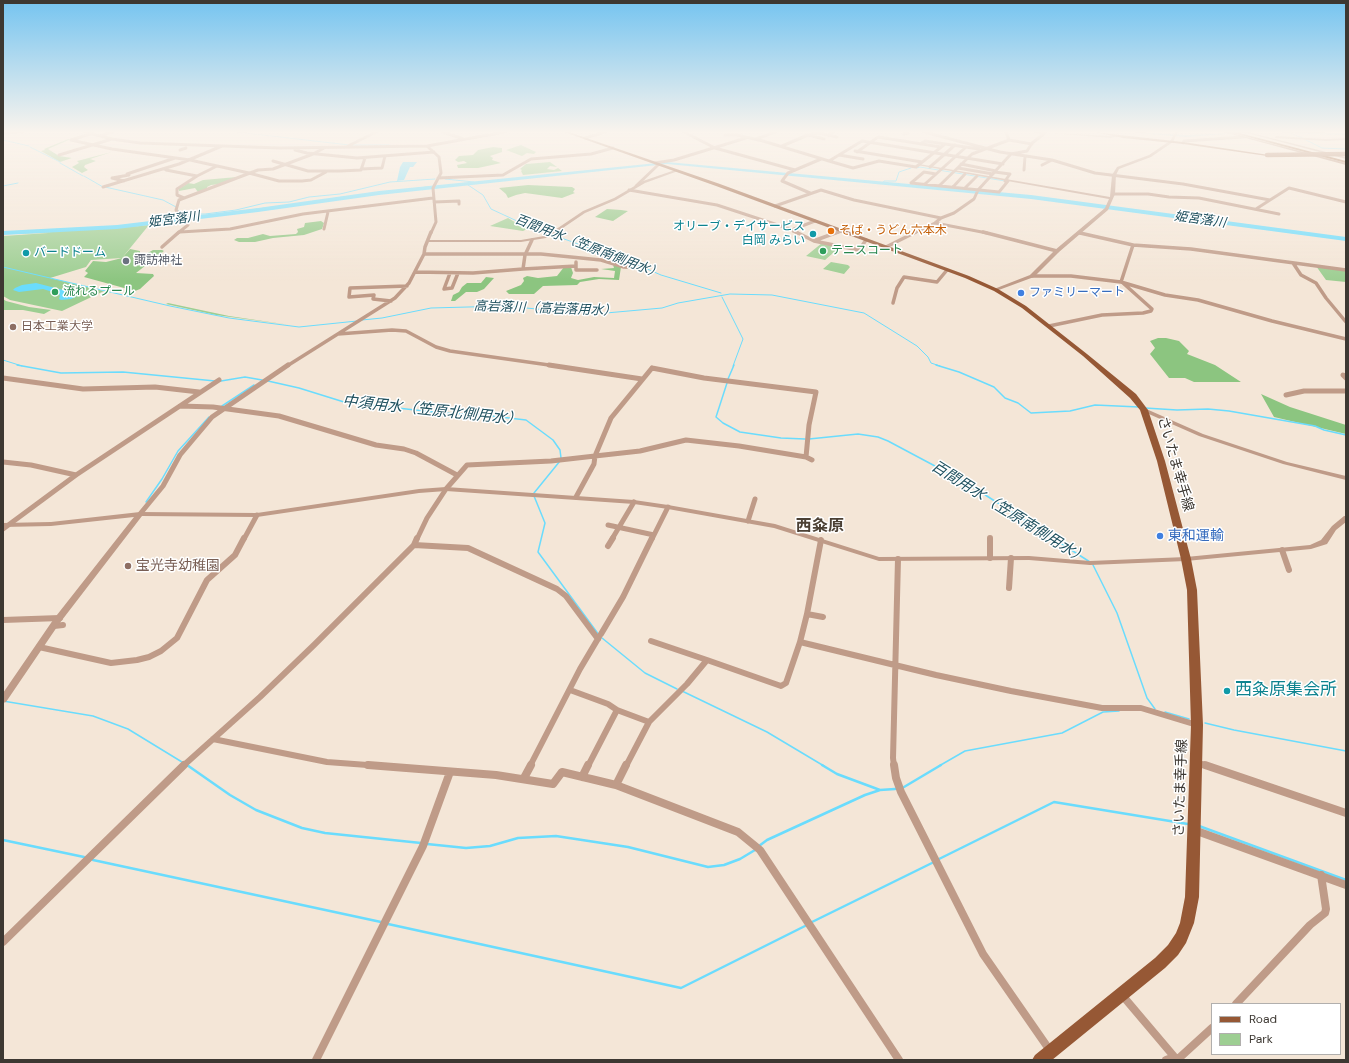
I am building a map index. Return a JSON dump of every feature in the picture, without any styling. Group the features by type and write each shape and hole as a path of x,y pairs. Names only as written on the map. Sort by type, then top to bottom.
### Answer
{"main road":[{"name":"さいたま幸手線","path":"706,182 886,247 996,290 1024,306 1049,326 1133,396 1144,410 1161,461 1186,559 1192,590 1197,725 1192,897 1187,923 1181,938 1173,950 1122,995 1040,1060"}],"street":[{"path":"103,187 122,182"},
{"path":"184,198 177,195 176,190 189,182"},
{"path":"162,247 188,225 176,210 178,207 177,202 229,182"},
{"path":"3,700 54,626 62,621 140,514 163,486 180,455 212,417 336,334 391,301 406,286 424,254 428,241 436,225 433,198 434,187 436,182"},
{"path":"636,186 639,182"},
{"path":"428,241 532,240 553,233 584,212 615,199 646,182"},
{"path":"782,182 810,193"},
{"path":"913,182 911,183 965,188 977,191 999,192 1006,182"},
{"path":"939,186 944,182"},
{"path":"953,187 958,182"},
{"path":"965,188 971,182"},
{"path":"886,247 935,223 941,218 954,213 974,199 977,191 986,182"},
{"path":"1010,182 1112,196 1148,194 1169,197 1194,197 1279,214"},
{"path":"1032,276 1108,207 1112,196 1113,182"},
{"path":"1160,182 1233,192 1270,200"},
{"path":"1256,209 1290,188 1346,202"},
{"path":"629,190 717,205 793,230 794,233 814,241 859,250 866,240"},
{"path":"775,206 821,190 854,200 941,218"},
{"path":"180,232 230,229 303,214 433,198"},
{"path":"434,202 459,201 459,204"},
{"path":"324,229 328,212"},
{"path":"793,230 815,221"},
{"path":"935,223 974,230 1058,251"},
{"path":"814,241 842,231"},
{"path":"1080,233 1133,245 1177,247 1346,270"},
{"path":"523,269 526,254 532,240"},
{"path":"1121,282 1133,245"},
{"path":"424,254 551,255 601,260 624,267 641,268"},
{"path":"549,266 551,255"},
{"path":"577,258 576,270 597,270"},
{"path":"1293,263 1301,275 1316,283 1346,322"},
{"path":"415,272 474,273 549,266 576,266"},
{"path":"893,303 897,288 903,278 907,277 937,282 946,270"},
{"path":"450,272 444,288 452,288 458,273"},
{"path":"996,290 1032,276 1072,276 1121,282 1165,295 1198,300 1259,318 1346,339"},
{"path":"1049,326 1102,315 1143,313 1151,311 1152,309 1121,282"},
{"path":"391,301 373,299 374,295 349,297 350,288 406,286"},
{"path":"336,334 392,330 406,331 436,348 450,351 642,379"},
{"path":"576,497 594,464 595,456 611,418 652,368 704,378 816,392 809,425 806,457"},
{"path":"3,378 83,389 156,387 199,392"},
{"path":"4,527 76,475 218,380"},
{"path":"1286,395 1304,391 1346,391"},
{"path":"180,406 223,409 279,416 376,445 404,449 416,453 457,475"},
{"path":"1144,410 1201,435 1285,463 1346,478"},
{"path":"3,942 188,761 260,698 414,545 422,527 446,489 467,465 551,461 632,452 686,440 696,440 806,457 812,460"},
{"path":"3,462 31,465 76,475"},
{"path":"4,527 50,524 140,514 257,515 418,491 446,489 576,497 634,502 668,507 775,526 879,559 1029,558 1090,563 1186,559 1311,547 1324,542 1338,523 1346,518"},
{"path":"748,521 755,499"},
{"path":"608,546 634,502"},
{"path":"524,778 580,669 624,597 668,507"},
{"path":"39,648 111,663 149,657 161,651 177,638 207,580 235,555 257,515"},
{"path":"608,526 654,535"},
{"path":"990,538 990,558"},
{"path":"651,641 781,686 786,683 800,642 807,614 821,540"},
{"path":"414,545 468,548 557,589 566,596 599,637"},
{"path":"1282,550 1289,570"},
{"path":"1009,588 1011,558"},
{"path":"898,559 897,666 893,758 898,785 983,954 1051,1052"},
{"path":"807,614 823,617"},
{"path":"3,620 62,621"},
{"path":"800,642 897,666 1011,691 1102,708 1141,708 1197,725"},
{"path":"616,785 649,722 687,684 707,660"},
{"path":"570,690 608,704 617,710 649,722"},
{"path":"582,777 617,710"},
{"path":"213,739 327,762 524,778 553,784 562,772 616,785 721,824 742,834 754,844 899,1060"},
{"path":"1196,762 1346,813"},
{"path":"316,1060 423,846 450,772"},
{"path":"1194,830 1346,885"},
{"path":"1237,1003 1310,925 1325,913 1326,909 1321,876"},
{"path":"1122,995 1173,1059 1211,1029"}],"green space":[{"path":"199,182 226,182 211,185 207,187 207,190 198,192 195,188 179,191 179,189 188,183 194,184"},
{"path":"528,185 572,187 575,189 573,192 575,193 562,198 525,193 508,198 499,188"},
{"path":"431,186 428,187 431,188 344,198 227,215 193,219 185,218"},
{"path":"607,209 628,211 613,221 595,217"},
{"path":"508,218 529,228 523,231 490,226"},
{"path":"174,220 168,221 178,221 130,227 149,225 122,258 91,260 86,267 50,278 104,291 62,311 10,300 3,296 3,236 48,233 3,234 52,232 3,232 84,229"},
{"path":"321,221 324,223 322,229 304,235 273,238 255,242 239,242 234,240 237,238 248,238 263,234 270,236 296,234 298,232 297,229 304,227 305,223"},
{"name":"テニスコート","path":"822,243 840,247 825,260 806,256"},
{"path":"130,249 140,251 140,254 144,255 153,250 164,251 136,273 153,274 154,276 140,289 135,291 84,277 88,273 85,271 93,261 106,262 122,258"},
{"name":"テニスコート","path":"831,262 848,265 850,267 844,274 823,269"},
{"path":"613,265 621,267 619,280 599,279 580,282 577,285 543,286 534,294 509,294 506,291 521,285 524,281 523,278 527,276 538,278 557,276 564,267 571,267 573,273 571,278 578,280 594,277 614,278 615,271 601,269 614,268"},
{"path":"1316,266 1346,270 1346,282 1326,280"},
{"path":"486,277 494,278 484,289 477,292 466,292 455,301 451,301 453,295 459,292 467,283 481,283"},
{"path":"3,299 29,307 51,310 44,314 23,310 3,310"},
{"path":"168,303 229,316 290,325 216,315 166,304"},
{"path":"1158,338 1179,341 1189,351 1187,354 1215,365 1241,382 1194,382 1185,378 1169,378 1150,354 1155,348 1150,341"},
{"path":"1261,394 1290,407 1346,425 1346,434 1274,417"}],"water":[{"path":"36,283 71,292 77,296 71,299 61,300 59,299 59,294 43,289 19,292 13,290 22,285"}],"waterway":[{"name":"百間用水（笠原南側用水）","path":"94,182 103,187"},
{"name":"百間用水（笠原南側用水）","path":"178,210 181,214 205,214 236,210 265,203 289,202 309,197 340,194 396,182"},
{"name":"姫宮落川","path":"3,233 117,227 258,210 379,193 488,182"},
{"name":"姫宮落川","path":"866,182 1031,197 1346,239"},
{"path":"3,186 18,183"},
{"name":"百間用水（笠原南側用水）","path":"465,183 483,195 491,209 530,227 638,265 661,275 721,293"},
{"name":"百間用水（笠原南側用水）","path":"105,187 163,200 176,207"},
{"name":"高岩落川（高岩落用水）","path":"3,267 170,306 229,318 299,327 357,321"},
{"name":"高岩落川（高岩落用水）","path":"362,320 382,318 431,308 505,306 558,311 606,313 662,308 678,303 730,294 772,295 864,313 917,346 928,357 931,363 940,366"},
{"name":"百間用水（笠原南側用水）","path":"722,297 743,339 733,366"},
{"name":"中須用水（笠原北側用水）","path":"3,360 21,366"},
{"name":"中須用水（笠原北側用水）","path":"17,365 21,366"},
{"name":"百間用水（笠原南側用水）","path":"728,379 734,365"},
{"name":"高岩落川（高岩落用水）","path":"936,365 959,372 994,387 1005,398 1018,403 1031,413 1070,411 1095,405 1139,407"},
{"name":"中須用水（笠原北側用水）","path":"21,366 61,373 123,372 215,381"},
{"name":"中須用水（笠原北側用水）","path":"221,381 245,377 262,380"},
{"name":"中須用水（笠原北側用水）","path":"268,381 299,388 344,402 442,413 483,415 526,420 553,440 560,450 561,458"},
{"name":"百間用水（笠原南側用水）","path":"727,383 716,417 723,423 740,432 781,438 805,439"},
{"path":"222,406 254,385"},
{"name":"高岩落川（高岩落用水）","path":"1145,408 1177,410 1208,409 1229,411 1315,426 1324,430 1346,435"},
{"path":"146,502 162,479 178,451 209,417"},
{"name":"百間用水（笠原南側用水）","path":"809,439 858,434 878,437 888,441 965,482 1090,562"},
{"name":"中須用水（笠原北側用水）","path":"534,493 560,461"},
{"name":"中須用水（笠原北側用水）","path":"534,496 545,523 538,552 599,635"},
{"name":"百間用水（笠原南側用水）","path":"1093,565 1117,613 1147,698 1155,709"},
{"name":"中須用水（笠原北側用水）","path":"602,638 645,673 677,689"},
{"name":"中須用水（笠原北側用水）","path":"682,691 767,732 824,766"},
{"path":"3,701 93,716 128,729 182,762"},
{"name":"中須用水（笠原北側用水）","path":"939,766 965,751 1062,733 1103,712 1119,711"},
{"path":"1165,712 1189,719"},
{"path":"1205,723 1234,730 1346,751"},
{"path":"189,766 187,765 230,795 256,810 302,828 325,833 421,843"},
{"name":"中須用水（笠原北側用水）","path":"822,765 837,774 880,790"},
{"name":"中須用水（笠原北側用水）","path":"904,787 941,765"},
{"name":"中須用水（笠原北側用水）","path":"880,790 895,789"},
{"path":"759,846 767,840 865,795 880,790"},
{"path":"939,859 1054,802 1188,824"},
{"path":"1199,826 1346,880"},
{"path":"427,844 466,848 490,846 518,838 556,836 628,847 708,867 724,865 740,859 755,850"},
{"path":"3,840 84,857"},
{"path":"93,860 381,922"},
{"path":"812,922 934,862"},
{"path":"388,924 681,988 807,925"}],"place":[{"name":"そば・うどん六本木","path":"831,231"},
{"name":"オリーブ・デイサービス 白岡 みらい","path":"813,234"},
{"name":"テニスコート","path":"823,251"},
{"name":"バードドーム","path":"26,253"},
{"name":"諏訪神社","path":"126,261"},
{"name":"流れるプール","path":"55,292"},
{"name":"ファミリーマート","path":"1021,293"},
{"name":"日本工業大学","path":"13,327"},
{"name":"東和運輸","path":"1160,536"},
{"name":"宝光寺幼稚園","path":"128,566"},
{"name":"西粂原集会所","path":"1227,691"}],"district":[{"name":"西粂原","path":"820,527"}]}
